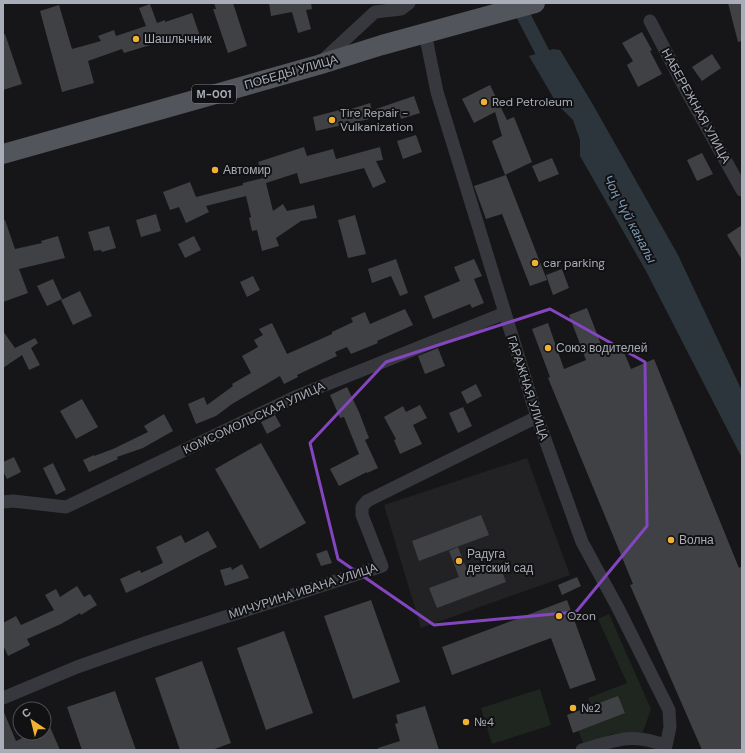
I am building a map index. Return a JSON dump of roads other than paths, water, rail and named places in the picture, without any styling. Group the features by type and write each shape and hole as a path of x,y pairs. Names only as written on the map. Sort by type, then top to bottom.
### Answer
{"main road":[{"name":"ПОБЕДЫ УЛИЦА","path":"3,154 535,3"}],"street":[{"path":"318,65 375,12 401,9 409,3"},
{"name":"НАБЕРЕЖНАЯ УЛИЦА","path":"650,21 686,90 742,190"},
{"name":"ГАРАЖНАЯ УЛИЦА","path":"425,33 437,92 536,417 582,542 618,608 669,710 670,727 667,748"},
{"name":"КОМСОМОЛЬСКАЯ УЛИЦА","path":"3,502 13,501 66,507 295,397 505,313"},
{"name":"МИЧУРИНА ИВАНА УЛИЦА","path":"3,698 77,667 148,642 382,566 362,515 362,508 367,501 536,417"},
{"path":"582,750 614,740 627,738 653,741 667,748"}],"water":[{"path":"553,49 560,50 592,103 678,255 742,391 742,458 646,271 580,156 580,140 573,120 557,104 529,56"}],"waterway":[{"name":"Чоң Чүй каналы","path":"517,3 551,69"}],"place":[{"name":"Шашлычник","path":"136,39"},
{"name":"Red Petroleum","path":"484,102"},
{"name":"Tire Repair - Vulkanization","path":"332,120"},
{"name":"Автомир","path":"215,170"},
{"name":"car parking","path":"535,263"},
{"name":"Союз водителей","path":"548,348"},
{"name":"Волна","path":"671,540"},
{"name":"Радуга детский сад","path":"459,561"},
{"name":"Ozon","path":"559,616"},
{"name":"№2","path":"573,708"},
{"name":"№4","path":"466,722"}]}
